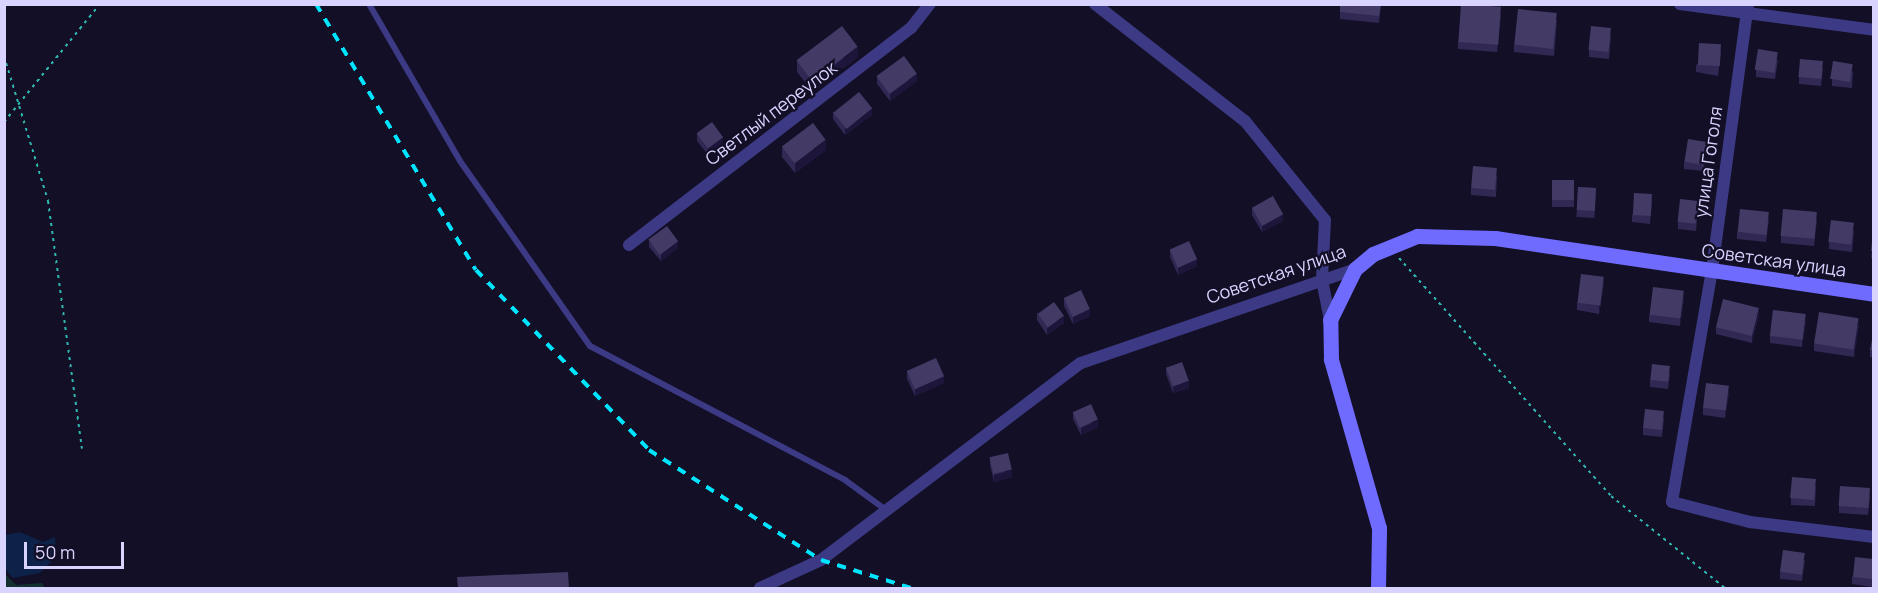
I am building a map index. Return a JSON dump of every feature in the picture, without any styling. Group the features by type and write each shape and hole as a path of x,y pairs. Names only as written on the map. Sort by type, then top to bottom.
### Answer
{"street":[{"name":"Светлый переулок","path":"629,244 911,28 930,4"},
{"path":"1095,4 1245,121 1325,220 1322,280 1330,320 1331,358 1379,528 1378,588"},
{"path":"1680,4 1748,9 1874,30"},
{"name":"улица Гоголя","path":"1748,9 1712,270 1672,502 1750,522 1874,537"},
{"name":"Советская улица","path":"760,588 821,560 1081,363 1355,269 1389,247 1417,236 1457,236 1874,294"},
{"path":"1330,320 1355,269"}],"lane":[{"path":"369,4 460,161 590,345 845,480 886,510"}],"path":[{"path":"4,122 18,101 100,4"},
{"path":"4,56 48,201 82,448"},
{"path":"1389,247 1611,496 1725,588"}],"green space":[{"path":"4,573 16,585 42,583 45,588 5,588"}],"water":[{"path":"20,532 43,542 55,537 56,557 40,573 13,578 5,569 5,535"}],"building":[{"path":"1340,4 1381,4 1379,16 1340,12"},
{"path":"1461,4 1501,7 1498,45 1458,42"},
{"path":"1518,9 1557,13 1553,49 1514,45"},
{"path":"842,26 858,47 812,81 796,60"},
{"path":"1591,26 1611,28 1608,52 1588,50"},
{"path":"1699,43 1721,44 1720,66 1698,65"},
{"path":"1758,49 1778,52 1774,73 1755,70"},
{"path":"904,56 917,74 889,94 876,76"},
{"path":"1800,59 1823,61 1821,79 1798,77"},
{"path":"1833,61 1853,64 1850,82 1830,79"},
{"path":"859,92 872,108 847,129 833,113"},
{"path":"712,122 723,137 708,149 697,133"},
{"path":"813,123 826,140 794,163 782,146"},
{"path":"1688,139 1707,142 1703,165 1684,162"},
{"path":"1473,166 1497,168 1495,190 1471,188"},
{"path":"1552,180 1574,180 1574,200 1552,200"},
{"path":"1578,187 1596,188 1595,211 1577,210"},
{"path":"1634,193 1652,194 1651,216 1633,215"},
{"path":"1273,196 1283,214 1262,226 1252,208"},
{"path":"1680,199 1698,201 1695,224 1678,222"},
{"path":"1740,209 1769,212 1766,235 1738,232"},
{"path":"1783,209 1817,212 1815,239 1781,236"},
{"path":"1831,220 1854,223 1851,245 1828,242"},
{"path":"667,226 678,241 660,255 648,240"},
{"path":"1873,231 1874,251 1871,251"},
{"path":"1189,241 1197,259 1178,268 1170,250"},
{"path":"1581,274 1604,277 1600,306 1577,303"},
{"path":"1653,287 1684,291 1680,319 1650,315"},
{"path":"1081,290 1090,309 1073,317 1064,298"},
{"path":"1723,299 1759,308 1752,336 1716,327"},
{"path":"1054,302 1064,316 1048,328 1038,314"},
{"path":"1773,310 1806,314 1803,340 1770,336"},
{"path":"1819,312 1859,318 1854,350 1814,344"},
{"path":"1874,330 1874,351 1870,350"},
{"path":"936,358 944,376 915,389 907,371"},
{"path":"1182,362 1189,381 1173,387 1166,368"},
{"path":"1652,364 1670,366 1668,382 1650,380"},
{"path":"1706,383 1729,386 1726,411 1703,408"},
{"path":"1091,404 1098,420 1080,428 1073,412"},
{"path":"1645,409 1664,411 1662,430 1643,428"},
{"path":"1008,453 1012,470 993,474 989,457"},
{"path":"1792,477 1816,479 1814,500 1790,498"},
{"path":"1840,486 1870,488 1869,508 1839,506"},
{"path":"1783,550 1805,553 1802,575 1780,572"},
{"path":"1855,557 1874,559 1872,579 1853,577"},
{"path":"568,572 569,588 458,588 457,577"}],"railway":[{"path":"316,4 476,270 649,450 821,560 911,588"}]}
